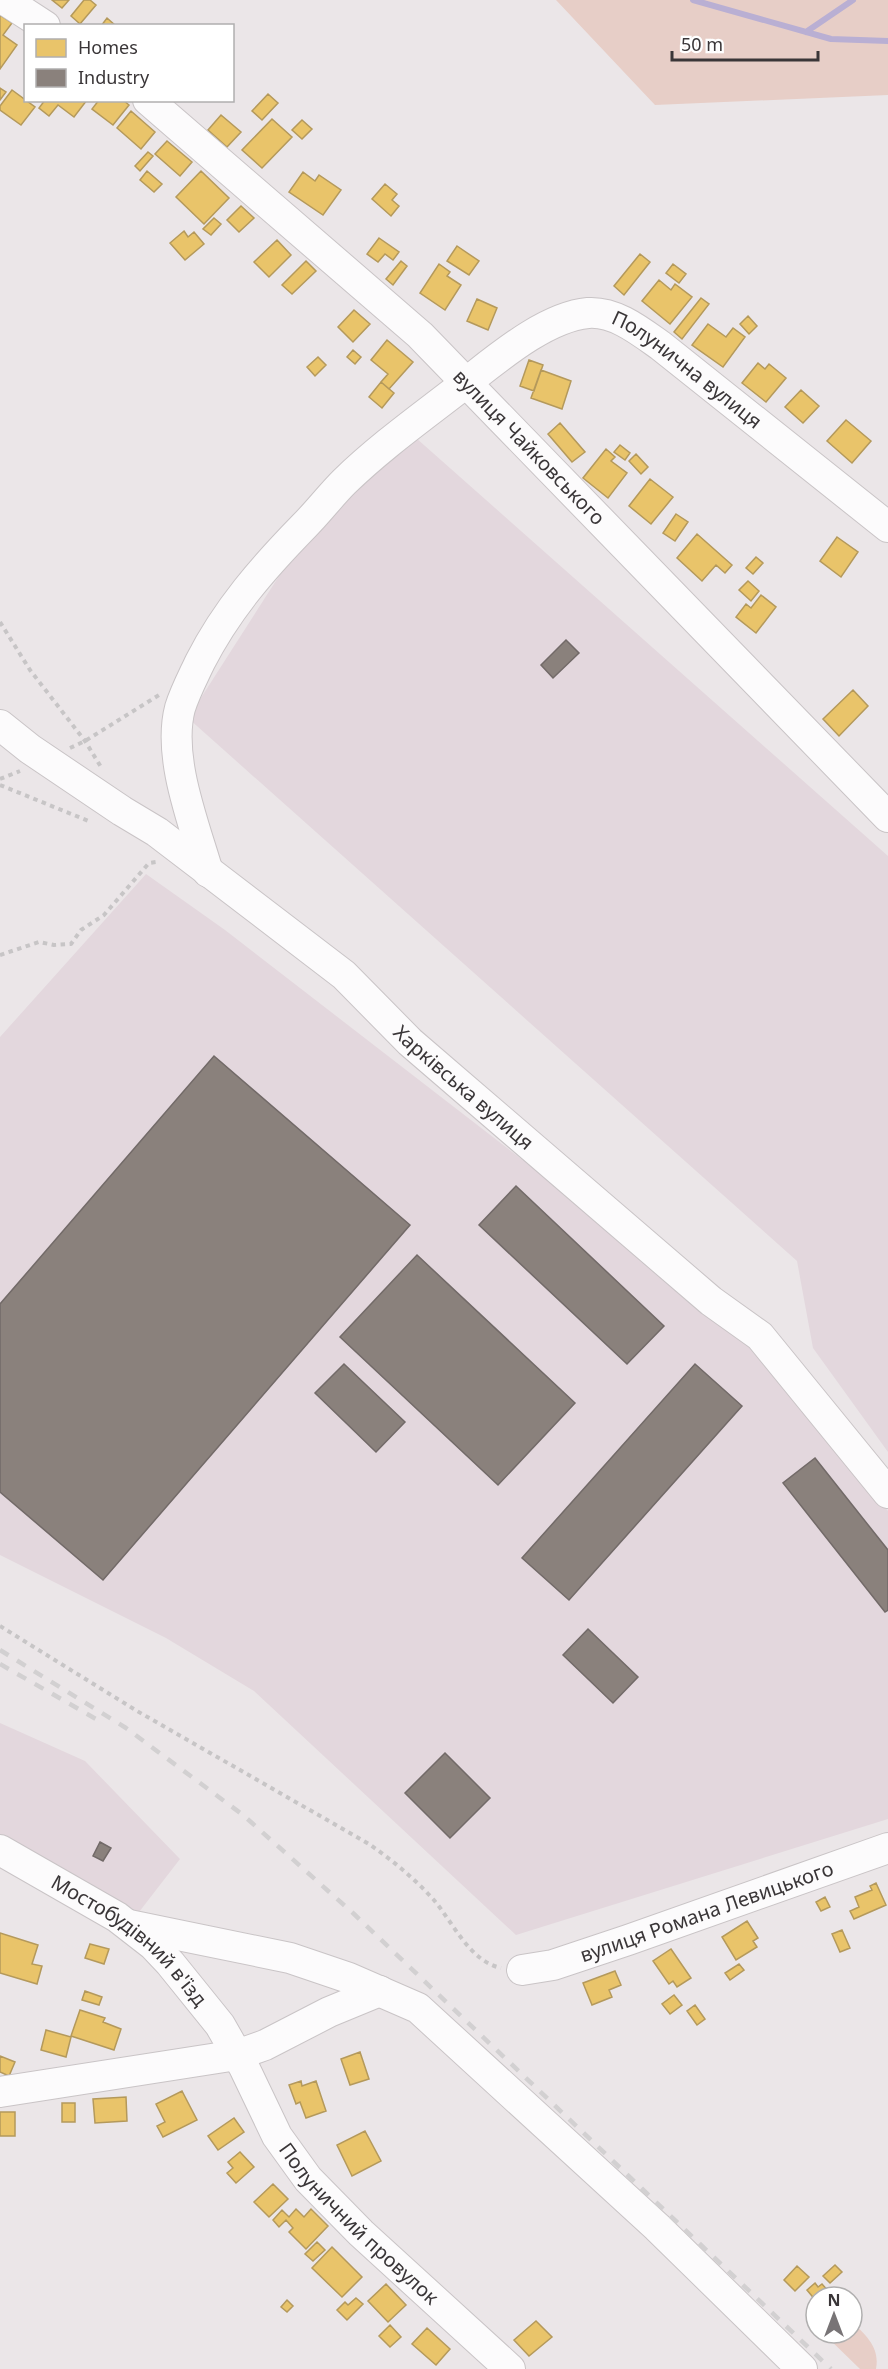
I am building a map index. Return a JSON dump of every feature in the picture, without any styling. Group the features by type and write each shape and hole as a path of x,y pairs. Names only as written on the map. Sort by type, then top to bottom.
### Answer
{"street":[{"path":"5,0 42,24"},
{"name":"вулиця Чайковського","path":"150,102 376,296 467,382 706,632 790,714 888,817"},
{"name":"Полунична вулиця","path":"196,863 177,741 181,705 193,675 231,609 279,550 344,482 419,419 509,350 558,322 586,314 602,314 633,327 661,346 888,527"},
{"name":"Харківська вулиця","path":"0,725 30,749 157,832 344,975 410,1042 711,1301 760,1336 888,1493"},
{"name":"вулиця Романа Левицького","path":"522,1970 553,1965 888,1848"},
{"name":"Мостобудівний в'їзд","path":"0,1850 73,1890 129,1925 170,1963 220,2025 237,2055"},
{"path":"129,1925 290,1958 380,1990 418,2008 657,2227 802,2369"},
{"path":"0,2092 237,2055 265,2046 330,2012 380,1990"},
{"name":"Полуничний провулок","path":"237,2055 277,2136 308,2179 361,2234 510,2369"}],"path":[{"path":"0,622 43,688 85,741 103,770"},
{"path":"47,760 85,741 193,675"},
{"path":"0,785 95,823"},
{"path":"0,955 39,942 54,945 71,944 81,930 104,915 149,864 196,863"},
{"path":"0,1626 137,1711 369,1844 403,1870 433,1899 473,1951 484,1961 496,1967 522,1970"}],"shaded area":[{"path":"556,0 888,0 888,95 655,105"},
{"path":"407,430 888,856 888,1452 813,1348 797,1261 188,718 288,562"},
{"path":"146,874 225,930 754,1339 888,1511 888,1819 516,1935 254,1691 166,1638 0,1555 0,1037"},
{"path":"0,1723 85,1761 180,1859 129,1925 0,1850"},
{"path":"864,2334 874,2349 877,2362 876,2369 860,2369 835,2345 864,2345"}],"building: Homes":[{"path":"52,0 69,0 62,8"},
{"path":"84,0 90,0 96,5 80,24 71,16"},
{"path":"0,15 12,23 3,35 17,45 0,69"},
{"path":"107,18 114,24 102,24"},
{"path":"0,88 6,92 0,100"},
{"path":"12,90 24,99 24,102 35,107 21,125 0,110 0,106"},
{"path":"268,94 278,103 262,120 252,111"},
{"path":"44,102 85,102 74,117 58,105 49,116 39,108"},
{"path":"97,102 125,102 129,105 113,125 92,109"},
{"path":"131,111 155,132 141,149 117,128"},
{"path":"221,115 241,132 227,147 208,130"},
{"path":"272,119 292,137 262,168 242,150"},
{"path":"302,120 312,129 302,139 292,130"},
{"path":"167,141 192,162 180,176 155,154"},
{"path":"148,152 153,156 140,171 135,166"},
{"path":"147,171 162,184 154,192 140,180"},
{"path":"201,171 229,198 204,224 176,197"},
{"path":"303,172 315,181 319,175 341,190 323,215 289,192"},
{"path":"385,184 397,194 392,200 399,206 391,216 372,199"},
{"path":"241,206 254,218 239,232 227,220"},
{"path":"214,218 221,224 211,235 203,229"},
{"path":"184,231 188,237 194,232 204,244 185,260 170,243"},
{"path":"379,238 399,252 393,260 385,254 378,262 367,254"},
{"path":"277,240 291,255 269,277 254,262"},
{"path":"457,246 479,261 469,275 447,261"},
{"path":"640,254 650,262 624,295 614,286"},
{"path":"306,261 316,271 292,294 282,285"},
{"path":"401,261 407,266 393,285 386,279"},
{"path":"439,264 450,272 447,276 461,285 445,310 420,293"},
{"path":"673,264 686,274 679,283 666,273"},
{"path":"659,280 671,290 675,284 692,297 670,324 642,301"},
{"path":"701,298 709,304 682,339 674,332"},
{"path":"477,299 497,308 488,330 467,321"},
{"path":"354,310 370,324 353,342 338,327"},
{"path":"748,316 757,326 749,334 740,324"},
{"path":"708,324 726,337 733,328 745,337 723,367 692,345"},
{"path":"387,340 413,362 389,389 381,382 388,374 371,360"},
{"path":"353,350 361,357 355,364 347,357"},
{"path":"318,357 326,365 315,376 307,367"},
{"path":"529,360 543,365 534,391 520,386"},
{"path":"758,363 765,369 769,364 786,378 766,402 742,383"},
{"path":"541,370 571,381 562,409 531,398"},
{"path":"381,382 394,393 382,408 369,397"},
{"path":"801,390 819,406 803,423 785,407"},
{"path":"846,420 871,441 852,463 827,441"},
{"path":"560,423 585,452 572,462 548,434"},
{"path":"620,445 630,453 625,460 614,452"},
{"path":"606,449 615,457 611,461 627,473 608,498 583,478"},
{"path":"636,454 648,467 641,474 629,461"},
{"path":"650,479 673,497 651,524 629,506"},
{"path":"676,514 688,522 675,541 663,533"},
{"path":"697,534 732,565 725,573 716,565 702,581 677,558"},
{"path":"837,537 858,552 841,577 820,561"},
{"path":"756,557 763,563 753,574 746,568"},
{"path":"748,581 759,591 751,601 739,590"},
{"path":"761,595 776,607 756,633 736,617 746,604 751,608"},
{"path":"853,690 868,706 839,736 823,719"},
{"path":"876,1883 886,1905 854,1919 850,1911 859,1907 855,1897 872,1890 870,1886"},
{"path":"825,1897 830,1907 821,1911 816,1902"},
{"path":"747,1921 758,1938 753,1941 757,1947 736,1960 722,1937"},
{"path":"842,1930 850,1948 840,1952 832,1934"},
{"path":"0,1933 38,1945 32,1964 42,1966 37,1984 0,1973"},
{"path":"90,1944 109,1949 104,1964 85,1958"},
{"path":"671,1949 691,1978 677,1987 673,1981 669,1984 653,1961"},
{"path":"739,1964 744,1970 730,1980 725,1973"},
{"path":"615,1971 621,1985 609,1990 612,1997 592,2005 583,1983"},
{"path":"85,1991 102,1997 99,2005 82,2000"},
{"path":"674,1995 682,2005 670,2014 662,2004"},
{"path":"695,2005 705,2019 697,2025 687,2011"},
{"path":"80,2010 105,2018 103,2022 121,2029 114,2050 71,2036"},
{"path":"46,2030 71,2037 66,2057 41,2050"},
{"path":"360,2052 369,2079 350,2085 341,2059"},
{"path":"0,2056 15,2062 9,2076 0,2072"},
{"path":"301,2081 302,2086 316,2081 326,2111 306,2118 300,2102 296,2104 289,2085"},
{"path":"182,2091 197,2120 163,2137 157,2126 165,2122 156,2104"},
{"path":"126,2097 127,2121 95,2123 93,2099"},
{"path":"62,2103 75,2103 75,2122 62,2122"},
{"path":"0,2112 15,2112 15,2136 0,2136"},
{"path":"234,2118 244,2132 218,2150 208,2136"},
{"path":"365,2131 381,2161 352,2176 337,2145"},
{"path":"240,2152 254,2167 236,2183 227,2173 233,2168 228,2162"},
{"path":"273,2184 288,2199 269,2217 254,2202"},
{"path":"296,2209 304,2217 311,2209 328,2226 306,2249 289,2232 293,2228 286,2220 279,2227 273,2220 282,2210 289,2217"},
{"path":"317,2242 325,2250 313,2261 305,2254"},
{"path":"332,2247 362,2277 342,2297 312,2268"},
{"path":"835,2265 842,2272 830,2283 823,2276"},
{"path":"797,2266 809,2277 795,2291 784,2280"},
{"path":"386,2284 406,2305 388,2322 368,2301"},
{"path":"356,2298 363,2304 347,2320 337,2310 345,2302 348,2305"},
{"path":"287,2300 293,2306 287,2312 281,2307"},
{"path":"536,2321 552,2337 529,2356 514,2340"},
{"path":"390,2325 401,2337 390,2347 379,2336"},
{"path":"427,2328 450,2349 436,2365 412,2344"}],"building: Industry":[{"path":"566,640 579,653 553,678 541,665"},
{"path":"214,1056 410,1225 103,1580 0,1492 0,1304"},
{"path":"516,1186 664,1326 627,1364 479,1225"},
{"path":"417,1255 575,1403 498,1485 340,1337"},
{"path":"344,1364 405,1422 376,1452 315,1393"},
{"path":"695,1364 742,1406 569,1600 522,1558"},
{"path":"815,1458 888,1550 888,1610 885,1612 783,1483"},
{"path":"588,1629 638,1677 613,1703 563,1655"},
{"path":"445,1753 490,1798 450,1838 405,1793"},
{"path":"100,1842 111,1848 103,1861 93,1856"}],"waterway":[{"path":"693,0 831,39 888,41"},
{"path":"806,32 853,0"}],"railway":[{"path":"0,1650 126,1728 243,1815 354,1914 831,2369"},
{"path":"0,1664 96,1719"}]}
